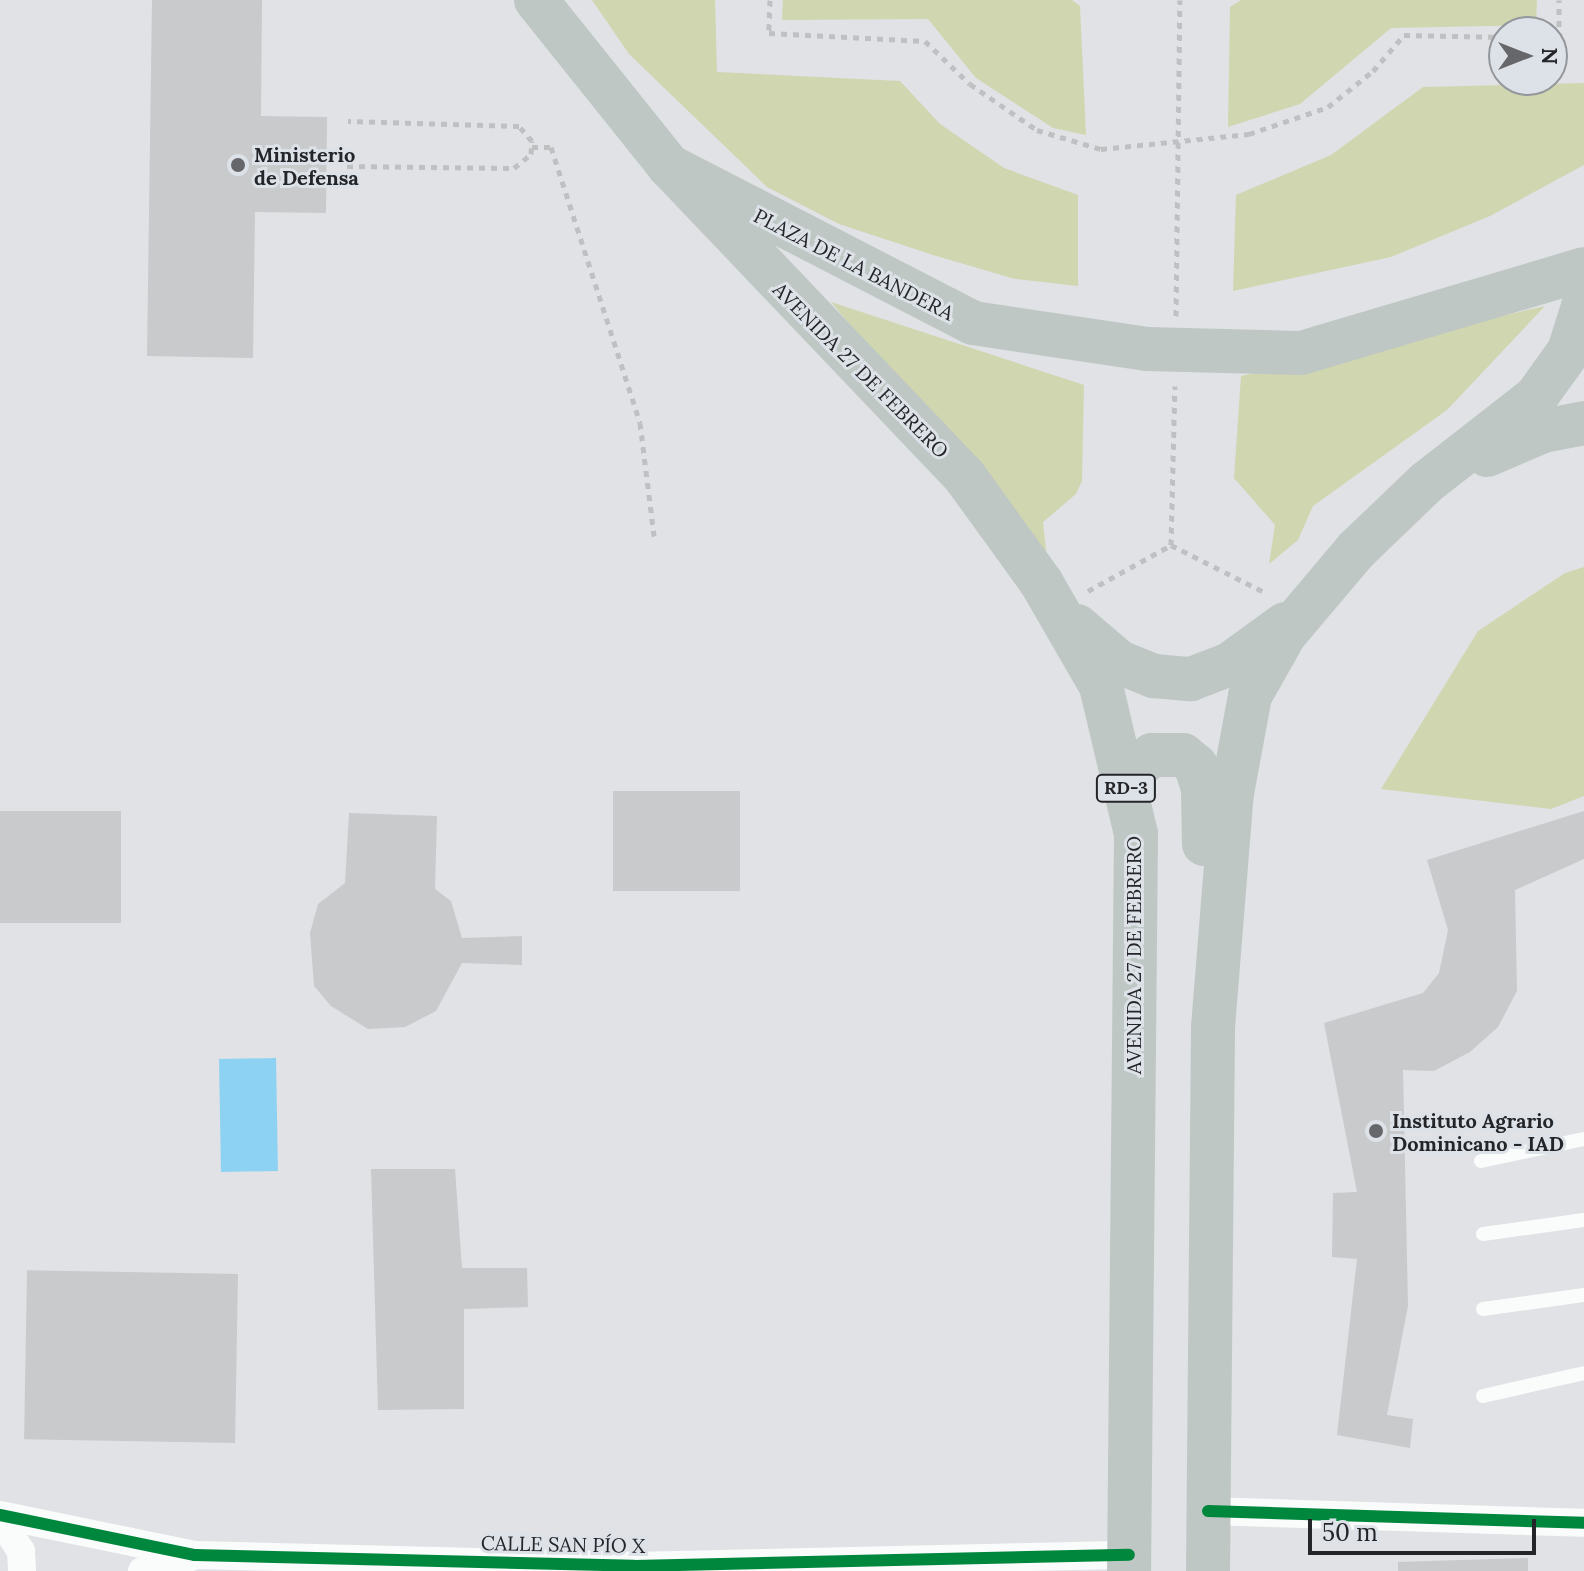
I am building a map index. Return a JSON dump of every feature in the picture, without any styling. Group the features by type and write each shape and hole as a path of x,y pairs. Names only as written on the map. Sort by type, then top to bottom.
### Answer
{"highway":[{"name":"PLAZA DE LA BANDERA","path":"536,0 669,166 973,323 1147,349 1301,353 1584,269"},
{"name":"AVENIDA 27 DE FEBRERO","path":"669,166 965,477 1057,609 1101,686 1136,834 1129,1563"},
{"path":"1057,609 1119,662 1154,676 1191,679 1230,664 1303,612 1427,482 1536,397 1569,351 1584,303"},
{"path":"1427,482 1543,431 1584,423"},
{"path":"1208,1571 1216,968 1232,793 1250,696 1303,612"},
{"path":"1126,790 1136,768 1152,755 1169,751 1196,766 1205,816 1202,930 1216,968"}],"street":[{"path":"1208,1511 1584,1523"},
{"name":"CALLE SAN PÍO X","path":"0,1517 195,1555 634,1569 1129,1563"},
{"path":"0,1517 21,1551 22,1571"},
{"name":"CALLE SAN PÍO X","path":"142,1571 195,1555"}],"lane":[{"path":"1481,1161 1584,1139"},
{"path":"1483,1234 1584,1220"},
{"path":"1483,1309 1584,1295"},
{"path":"1483,1396 1584,1373"}],"path":[{"path":"770,0 769,33 925,41 970,84 1037,130 1101,149 1249,134 1328,107 1404,35 1488,37"},
{"path":"1175,319 1180,0"},
{"path":"348,121 519,126 532,147"},
{"path":"347,166 514,168 526,162 532,147"},
{"path":"532,147 551,147 640,423 654,536"},
{"path":"1171,545 1175,381"},
{"path":"1057,609 1171,545"},
{"path":"1171,545 1303,612"}],"green space":[{"path":"592,0 715,0 717,72 900,81 940,124 1004,168 1078,195 1078,286 1015,279 933,255 839,224 767,187 629,54"},
{"path":"783,0 1072,0 1080,6 1086,135 1053,128 976,78 928,19 782,20"},
{"path":"1241,0 1537,0 1536,16 1488,16 1488,26 1391,28 1300,104 1228,127 1230,7"},
{"path":"1568,83 1584,83 1584,165 1490,216 1391,257 1233,291 1236,195 1331,155 1423,87 1488,85 1488,96 1568,96"},
{"path":"831,302 1084,385 1082,481 1076,494 1043,522 1047,559"},
{"path":"1545,306 1447,410 1313,506 1298,540 1269,564 1275,525 1234,478 1241,376"},
{"path":"1584,567 1584,796 1551,809 1381,789 1478,631 1565,573"}],"water":[{"path":"276,1058 278,1171 221,1172 219,1059"}],"building":[{"name":"Ministerio de Defensa","path":"152,0 262,0 261,116 327,117 326,213 255,212 253,358 147,356"},
{"path":"613,791 740,791 740,891 613,891"},
{"path":"0,811 121,811 121,923 0,923"},
{"name":"Instituto Agrario Dominicano - IAD","path":"1584,811 1584,859 1515,890 1517,991 1498,1027 1470,1052 1434,1071 1403,1070 1408,1306 1387,1415 1413,1419 1410,1448 1337,1435 1357,1259 1332,1257 1333,1193 1357,1192 1324,1023 1423,993 1439,973 1448,930 1427,860"},
{"path":"349,813 437,816 435,889 451,901 462,938 522,936 522,965 462,963 436,1011 405,1027 368,1029 331,1006 314,986 310,933 318,904 345,883"},
{"path":"371,1169 455,1169 462,1268 527,1268 528,1307 464,1309 464,1409 378,1410"},
{"path":"27,1270 238,1274 235,1443 24,1439"},
{"path":"1528,1558 1528,1571 1398,1571 1398,1562"}],"cycle path":[{"path":"1208,1511 1584,1523"},
{"path":"0,1515 195,1555 634,1566 1129,1555"}],"place":[{"name":"Ministerio de Defensa","path":"238,165"},
{"name":"Instituto Agrario Dominicano - IAD","path":"1376,1131"}]}
